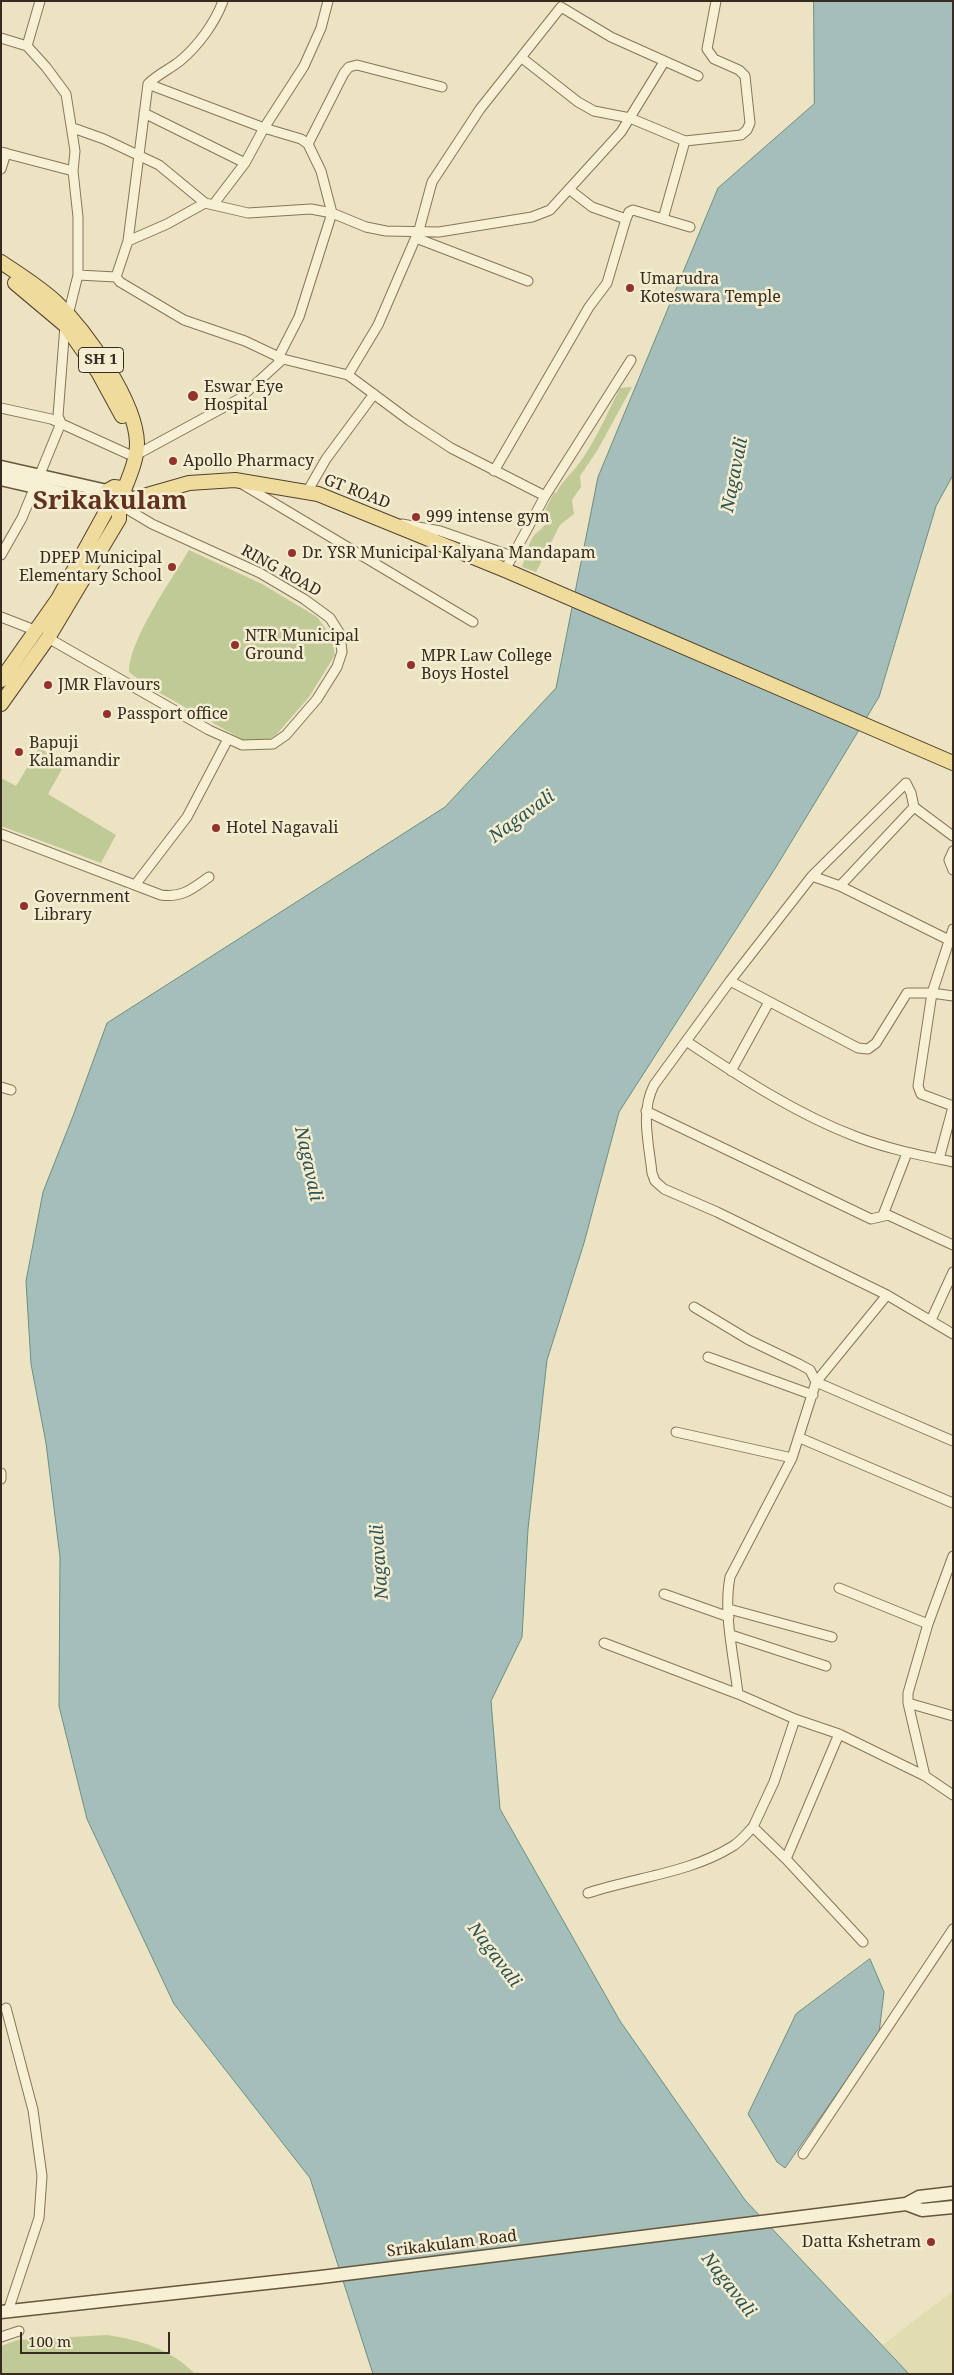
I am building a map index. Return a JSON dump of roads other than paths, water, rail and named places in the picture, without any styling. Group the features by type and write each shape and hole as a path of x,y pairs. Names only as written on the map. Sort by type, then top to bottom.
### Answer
{"main road":[{"name":"SH 1","path":"1,262 44,293 66,320"},
{"name":"SH 1","path":"1,274 83,333 121,392 136,436 118,498 119,519 43,635 1,704"},
{"path":"1,467 83,498 118,498"},
{"path":"1,479 36,481"},
{"name":"GT ROAD","path":"118,498 189,483 235,480 318,494 504,570 953,763"},
{"name":"SH 1","path":"1,680 43,635"},
{"name":"Srikakulam Road","path":"4,2311 67,2306 321,2277 906,2204 919,2197 953,2193"},
{"name":"Srikakulam Road","path":"906,2204 922,2210 953,2207"}],"street":[{"path":"27,46 40,1"},
{"path":"116,277 128,241 148,84 181,60 206,31 218,12 222,1"},
{"path":"128,241 209,204 245,163 264,128 304,66 321,28 328,1"},
{"path":"522,58 585,107 630,118 685,141 741,135 747,130 750,123 745,76 739,70 714,59 707,49 716,1"},
{"path":"348,375 378,325 418,234 428,191 436,175 480,109 522,58 560,4 611,37 698,76"},
{"path":"1,38 27,46 46,67 66,94 73,128 75,151 73,171 78,217 78,275 66,320 58,416 61,423 22,518 1,555"},
{"path":"73,128 104,139 169,172 209,204 248,213 311,209 332,214 366,227 386,231 418,234 454,230 532,217 550,210 621,132 664,62"},
{"path":"308,144 344,73 349,67 357,65 442,87"},
{"path":"1,408 61,423 132,455 239,399 281,359 299,317 332,214 321,171 308,144 294,136 264,128 148,84"},
{"path":"144,113 245,163"},
{"path":"663,219 685,141"},
{"path":"1,169 4,153 73,171"},
{"path":"570,190 592,207 626,219"},
{"path":"494,471 589,307 603,291 629,212 633,210 690,227"},
{"path":"418,234 528,281"},
{"path":"78,275 116,277 120,282 184,320 245,341 281,359 348,375 451,448 545,496"},
{"path":"504,570 545,496 631,360"},
{"path":"307,492 326,459 374,394"},
{"path":"235,480 474,622"},
{"name":"RING ROAD","path":"1,616 43,635 228,739 242,745 273,744 286,735 317,699 337,667 342,652 340,634 330,618 304,599 260,573 152,524 118,498"},
{"path":"382,520 440,531 512,556"},
{"path":"135,885 187,817 228,739"},
{"path":"953,836 914,807 911,792 906,783 812,876 730,981 654,1085 648,1097 646,1111 652,1173 655,1181 664,1189 717,1212 887,1296 953,1334"},
{"path":"840,886 914,807"},
{"path":"1,834 135,885 174,897 186,894 209,877"},
{"path":"953,851 949,860 953,870"},
{"path":"812,876 840,886 951,941"},
{"path":"938,1159 953,1106 921,1094 918,1086 932,993 951,941 953,929"},
{"path":"730,981 858,1048 868,1049 876,1043 906,993 932,993 953,996"},
{"path":"730,1071 769,1002"},
{"path":"686,1040 730,1071 810,1117 858,1137 907,1153 953,1162"},
{"path":"1,1087 11,1090"},
{"path":"646,1111 871,1219 878,1219 883,1215 907,1153"},
{"path":"883,1215 895,1218 953,1246"},
{"path":"931,1320 953,1272"},
{"path":"738,1694 729,1613 728,1590 730,1577 792,1458 800,1438 816,1382 887,1296"},
{"path":"694,1307 749,1340 810,1370 816,1382 953,1441"},
{"path":"708,1357 813,1395"},
{"path":"676,1432 792,1458"},
{"path":"800,1438 953,1503"},
{"path":"1,1473 1,1479"},
{"path":"925,1776 908,1703 910,1683 928,1624 953,1556"},
{"path":"839,1588 928,1624"},
{"path":"664,1594 729,1613 832,1637"},
{"path":"731,1635 826,1666"},
{"path":"604,1643 738,1694 795,1719 839,1734 925,1776 953,1795"},
{"path":"908,1703 953,1716"},
{"path":"588,1893 622,1882 696,1865 735,1845 753,1827 774,1782 795,1719"},
{"path":"786,1859 839,1734"},
{"path":"753,1827 786,1859 863,1942"},
{"path":"803,2154 953,1929"},
{"path":"4,2311 40,2218 42,2176 33,2110 6,2008"},
{"path":"1,2337 20,2332"}],"water":[{"name":"Nagavali","path":"814,1 953,1 953,475 936,506 879,697 776,867 619,1112 584,1243 547,1360 528,1529 522,1637 491,1701 500,1809 620,2021 745,2200 909,2374 373,2374 310,2178 174,2004 87,1819 59,1706 60,1557 46,1443 31,1364 26,1281 43,1192 107,1023 445,807 556,688 598,477 718,188 814,104"},
{"path":"870,1959 884,1992 879,2033 785,2168 777,2162 748,2114 796,2014"}],"place":[{"name":"Umarudra Koteswara Temple","path":"630,288"},
{"name":"Eswar Eye Hospital","path":"193,396"},
{"name":"Apollo Pharmacy","path":"173,461"},
{"name":"999 intense gym","path":"416,517"},
{"name":"Dr. YSR Municipal Kalyana Mandapam","path":"292,553"},
{"name":"DPEP Municipal Elementary School","path":"172,567"},
{"name":"NTR Municipal Ground","path":"235,645"},
{"name":"MPR Law College Boys Hostel","path":"411,665"},
{"name":"JMR Flavours","path":"48,685"},
{"name":"Passport office","path":"107,714"},
{"name":"Bapuji Kalamandir","path":"19,752"},
{"name":"Hotel Nagavali","path":"216,828"},
{"name":"Government Library","path":"24,906"},
{"name":"Datta Kshetram","path":"931,2242"}],"district":[{"name":"Srikakulam","path":"110,502"}]}
